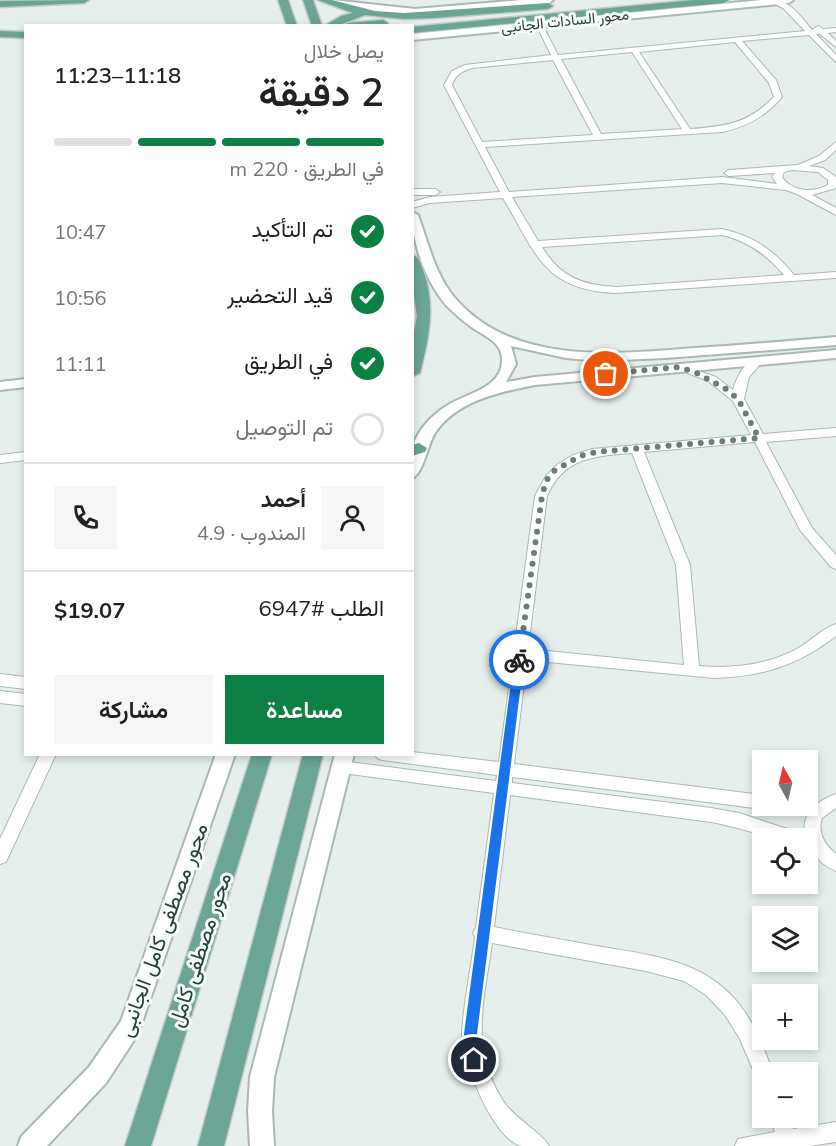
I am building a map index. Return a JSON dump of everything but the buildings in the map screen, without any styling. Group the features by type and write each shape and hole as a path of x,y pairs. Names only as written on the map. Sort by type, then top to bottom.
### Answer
{"main road":[{"path":"0,4 84,0"},
{"path":"283,0 291,24"},
{"path":"308,0 316,24"},
{"path":"322,0 368,13 418,15 573,5"},
{"path":"369,24 631,0"},
{"path":"414,28 724,0"},
{"path":"333,24 344,18 368,13"},
{"path":"0,27 24,28"},
{"path":"0,34 24,35"},
{"path":"0,39 24,40"},
{"path":"414,264 422,283 414,359"},
{"name":"محور مصطفى كامل","path":"138,1146 261,756"},
{"path":"211,1146 312,756"}],"street":[{"name":"محور السادات الجانبى","path":"336,0 369,9 402,12 549,0"},
{"name":"محور السادات الجانبى","path":"414,37 789,0"},
{"path":"795,0 794,4 836,45"},
{"path":"776,1 786,6 836,60"},
{"path":"538,24 598,137"},
{"path":"836,30 477,65 461,69 452,75 448,83 449,91 547,264 562,276 581,286 601,290 836,275"},
{"path":"480,145 688,132 722,129 742,124 752,119 778,97 773,82 737,40"},
{"path":"634,50 688,132"},
{"path":"414,204 430,200 504,191 781,170 822,158 836,145"},
{"path":"798,166 820,170 834,182"},
{"path":"414,192 504,191 722,180 810,192 824,191 834,182 836,166"},
{"path":"781,170 777,177 792,189 836,212"},
{"path":"414,220 442,290 458,309 505,345 511,361 505,377 489,391"},
{"path":"535,244 722,232 764,247 791,278"},
{"path":"490,332 521,345 588,357 828,350"},
{"path":"416,450 430,429 447,412 489,391 535,381 758,360 828,350 836,341"},
{"path":"738,399 742,378 748,368 758,360"},
{"path":"678,367 712,379 738,399 807,530 836,564"},
{"path":"0,376 24,373"},
{"path":"0,386 24,383"},
{"path":"539,1146 506,1120 486,1092 474,1060 471,1034 482,933 542,496 546,481 554,471 580,456 636,448 836,432"},
{"path":"636,448 682,564 692,670"},
{"path":"0,459 24,456"},
{"path":"520,654 736,673 777,666 813,648 836,629"},
{"path":"0,680 24,683"},
{"path":"0,698 24,700"},
{"path":"0,857 47,756"},
{"name":"محور مصطفى كامل الجانبى","path":"30,1146 104,1069 130,1026 225,756"},
{"path":"397,756 752,801"},
{"path":"262,1146 260,1125 262,1077 343,761 502,789 711,815 764,828"},
{"path":"830,803 817,812 812,821 812,832 832,862"},
{"path":"818,852 832,862"},
{"path":"482,933 655,965 687,974 715,992 740,1019 760,1062"},
{"path":"783,1128 787,1139"},
{"path":"18,1146 48,1129"},
{"path":"745,1146 836,1132"}],"way so far":[{"path":"519,660 542,496 546,481 554,471 580,456 596,452 759,438 738,399 712,379 678,367 606,374"}],"route":[{"path":"474,1060 471,1034 482,933 519,660"}]}
